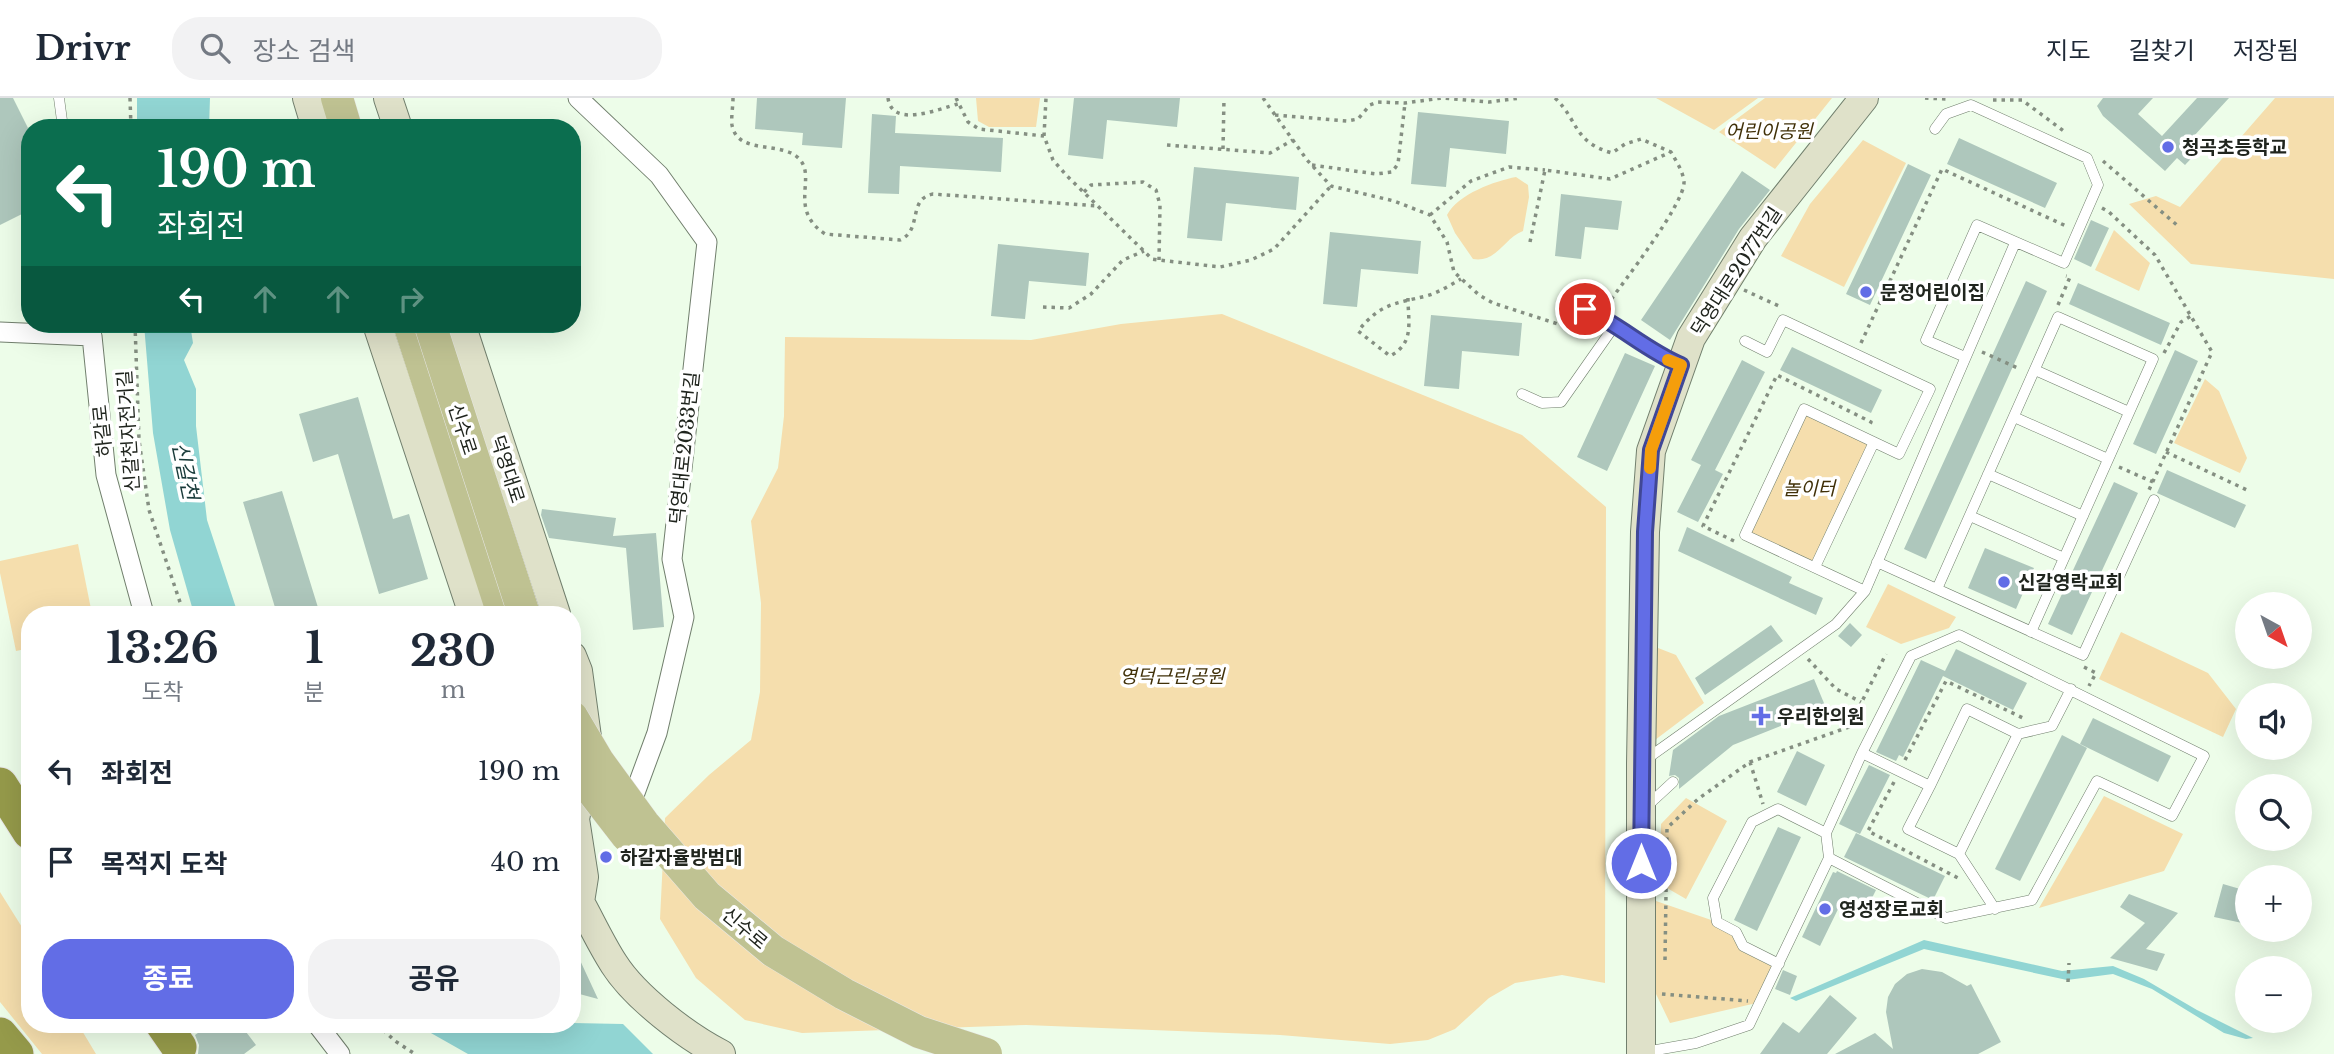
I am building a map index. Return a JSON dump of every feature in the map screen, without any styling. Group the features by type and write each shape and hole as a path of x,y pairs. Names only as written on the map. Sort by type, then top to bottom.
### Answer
{"highway":[{"path":"0,785 21,818"},
{"path":"0,824 21,845"},
{"path":"0,1035 16,1054"}],"main road":[{"path":"337,104 356,119"},
{"name":"신수로","path":"413,333 527,606"},
{"name":"신수로","path":"433,333 528,606"},
{"name":"신수로","path":"581,732 598,761 644,824 707,896 773,951 844,994 919,1032 986,1054"},
{"name":"신수로","path":"581,776 630,839 688,905 769,971 854,1023 919,1054"}],"street":[{"path":"388,98 395,119"},
{"name":"덕영대로2033번길","path":"578,98 659,175 707,242 672,559 684,617 657,733 633,794 621,838"},
{"name":"덕영대로2077번길","path":"1641,1054 1641,763 1645,532 1651,450 1691,338 1753,238 1864,98"},
{"path":"324,119 337,104"},
{"name":"하갈로","path":"0,332 21,332"},
{"name":"하갈로","path":"92,333 106,475 142,606"},
{"path":"380,333 470,606"},
{"name":"덕영대로","path":"463,333 528,606"},
{"path":"581,693 589,752 581,790"},
{"path":"581,858 584,877 581,885"},
{"path":"581,907 615,965 635,988 670,1020 721,1054"},
{"path":"324,1033 340,1054"}],"lane":[{"path":"59,98 62,119"},
{"path":"1934,129 1946,114 1971,105 2087,158 2098,185 2064,263 1977,225 1926,340 1971,359"},
{"path":"1641,763 1836,624 1865,591 1971,359 2015,243"},
{"path":"1585,309 1668,360 1681,365"},
{"path":"1937,589 2058,317 2153,359 2129,412 2111,462 2082,516 2031,632"},
{"path":"1745,341 1767,352 1783,320 1930,389 1899,454 1804,410 1745,535 1865,591"},
{"path":"1522,394 1542,403 1561,402 1615,325"},
{"path":"2035,370 2129,412"},
{"path":"2014,417 2111,462"},
{"path":"1815,567 1874,442"},
{"path":"1988,474 2082,516"},
{"path":"1877,562 2083,655 2150,498"},
{"path":"1970,516 2064,558"},
{"path":"1641,1054 1696,1043 1749,1025 1829,859 1826,833 1862,753 1911,656 1959,635 2204,756 2172,816 2097,781 2032,900 1946,918 1829,859"},
{"path":"1995,909 1959,854 1908,829 1967,709 2018,734 2052,726 2071,689"},
{"path":"1959,854 2018,734"},
{"path":"1862,753 1930,786"},
{"path":"1641,813 1673,782"},
{"path":"1779,964 1743,946 1737,932 1717,922 1713,898 1752,822 1778,809 1826,833"}],"path":[{"path":"130,98 131,119"},
{"path":"733,98 732,124 742,141 783,149 800,159 805,169 805,209 818,229 825,234 900,240 913,228 918,203 924,196 933,194 1098,206"},
{"path":"888,98 889,106 897,114 908,115 958,104"},
{"path":"956,98 968,122 979,129 1044,136"},
{"path":"1046,98 1044,136 1053,160 1152,259 1220,267 1251,260 1274,249 1331,186"},
{"path":"1223,149 1224,98"},
{"path":"1263,98 1311,165 1331,186 1394,201 1430,215 1447,242 1454,272 1479,295 1493,303 1604,340"},
{"path":"1275,115 1347,121 1358,119 1370,105 1378,102 1405,103 1442,98 1489,102 1520,98"},
{"path":"1555,98 1586,141 1601,150 1612,153 1625,144 1642,139 1671,152 1680,168 1684,184 1675,206 1600,316"},
{"path":"1311,165 1376,174 1392,172 1398,164 1405,103"},
{"path":"1167,145 1270,153 1293,140"},
{"path":"1430,215 1471,181 1509,167 1610,178 1671,152"},
{"path":"2103,161 2178,226"},
{"path":"1530,242 1545,170"},
{"path":"1861,344 1942,170 2078,231"},
{"path":"1084,192 1091,186 1143,182 1156,190 1160,205 1159,260"},
{"path":"2091,202 2109,212 2155,255 2212,352 2153,482 2150,498"},
{"path":"1043,307 1069,308 1091,294 1122,260 1144,251"},
{"path":"2057,306 2070,277 2058,272"},
{"path":"1408,298 1408,337 1402,350 1390,355 1358,331 1368,319 1385,307 1408,298 1426,296 1461,279"},
{"path":"2052,303 2069,311"},
{"path":"2164,353 2180,323 2191,316"},
{"name":"신갈천자전거길","path":"135,333 139,440 149,510 181,606"},
{"path":"1971,359 1981,351 2022,370 2027,359"},
{"path":"1739,543 1703,526 1777,375 1871,422"},
{"path":"2166,452 2246,490"},
{"path":"2111,462 2153,482"},
{"path":"1665,967 1668,828 1698,799 1750,762 1849,727 1886,654"},
{"path":"1804,655 1836,690 1861,702"},
{"path":"2083,667 2096,673"},
{"path":"1750,762 1766,815"},
{"path":"2068,982 2069,963"},
{"path":"1657,995 1761,1002"},
{"path":"387,1033 415,1054"}],"green space":[{"path":"976,98 1040,98 1036,127 989,127 978,121"},
{"path":"1656,98 1758,98 1714,130"},
{"name":"어린이공원","path":"1765,98 1832,98 1775,169 1719,132"},
{"path":"2275,98 2334,98 2334,279 2191,264 2129,204 2156,196 2180,207"},
{"path":"1863,140 1906,163 1844,287 1781,256 1810,204"},
{"path":"1516,177 1528,185 1529,197 1523,231 1494,254 1473,259 1455,233 1447,215 1468,195 1488,185"},
{"path":"2114,230 2150,263 2139,291 2095,270"},
{"name":"영덕근린공원","path":"1222,314 1522,435 1606,507 1605,983 1562,975 1515,983 1489,998 1455,1029 1428,1040 1390,1044 1280,1035 1026,1025 802,1033 745,1020 696,978 660,919 665,818 709,775 751,740 760,692 761,603 751,521 778,468 784,416 785,337 1031,340 1121,324"},
{"path":"2205,379 2219,391 2247,458 2240,473 2174,443"},
{"name":"놀이터","path":"1804,409 1874,442 1815,567 1745,535"},
{"path":"78,544 90,606 21,606 21,650 16,651 0,573 0,561"},
{"path":"1888,584 1956,617 1949,628 1901,644 1866,627"},
{"path":"2121,632 2208,673 2235,711 2223,737 2099,679"},
{"path":"1653,646 1676,655 1704,703 1651,743"},
{"path":"2104,796 2183,834 2164,871 2039,908"},
{"path":"1686,798 1727,821 1686,899 1660,884 1661,824"},
{"path":"0,892 21,926 21,1028 0,1002"},
{"path":"1656,901 1717,922 1736,932 1743,946 1779,964 1761,1002 1670,1023 1656,994"},
{"path":"25,1033 83,1033 96,1054 42,1054"}],"water":[{"path":"137,98 210,98 209,119 137,119"},
{"name":"신갈천","path":"145,333 191,333 193,343 184,360 196,389 196,426 207,520 235,606 192,606 170,530 153,433"},
{"path":"1924,940 2062,971 2113,966 2144,979 2235,1029 2235,1033 2243,1033 2253,1038 2246,1039 2224,1033 2152,989 2113,974 2067,980 1924,949 1796,1001 1790,998"},
{"path":"581,1023 623,1024 653,1054 468,1054 431,1033 581,1033"}],"building":[{"path":"0,98 13,98 24,119 21,119 21,214 0,225"},
{"path":"757,98 846,98 842,148 802,145 803,133 755,129"},
{"path":"1074,98 1180,98 1177,127 1107,120 1103,159 1068,155"},
{"path":"2103,98 2153,98 2138,114 2162,136 2197,98 2229,98 2193,137 2203,146 2185,165 2177,158 2165,171 2103,116 2097,106"},
{"path":"1418,112 1509,121 1506,154 1450,148 1446,187 1411,184"},
{"path":"872,114 896,116 895,133 1003,138 1001,172 900,166 899,194 868,193"},
{"path":"1959,138 2057,183 2045,208 1947,164"},
{"path":"1908,164 1931,175 1870,305 1846,294"},
{"path":"1194,167 1299,177 1296,210 1226,203 1222,241 1187,238"},
{"path":"1742,171 1770,190 1739,229 1670,340 1641,320"},
{"path":"1561,194 1622,201 1618,230 1585,227 1581,259 1555,256"},
{"path":"2091,220 2109,228 2091,267 2074,259"},
{"path":"1330,232 1421,241 1418,274 1361,269 1357,307 1323,304"},
{"path":"998,244 1089,253 1086,286 1029,281 1025,319 991,316"},
{"path":"2026,281 2047,291 1926,559 1904,549"},
{"path":"2078,283 2170,323 2161,345 2069,304"},
{"path":"1431,315 1522,323 1519,356 1462,351 1459,389 1424,386"},
{"path":"1792,347 1882,390 1871,413 1780,370"},
{"path":"2175,350 2198,361 2156,454 2133,444"},
{"path":"1625,353 1655,366 1607,471 1577,457"},
{"path":"1742,360 1765,372 1715,470 1723,474 1698,522 1677,512 1701,465 1691,460"},
{"path":"358,397 393,519 409,514 428,579 379,594 338,454 313,462 299,414"},
{"path":"2167,470 2246,505 2235,528 2157,493"},
{"path":"2114,482 2138,493 2072,635 2048,624"},
{"path":"282,491 318,606 275,606 243,502"},
{"path":"542,509 616,518 613,536 656,533 664,627 633,630 626,548 549,538 541,515"},
{"path":"1687,527 1792,577 1789,583 1823,598 1816,615 1678,551"},
{"path":"1985,548 2034,568 2016,609 1968,588"},
{"path":"1850,623 1862,635 1851,647 1838,636"},
{"path":"1771,625 1783,641 1705,695 1695,678"},
{"path":"1956,649 2027,683 2013,710 1943,676 1903,757 1899,755 1896,761 1876,752 1921,660 1945,671"},
{"path":"1814,679 1826,708 1733,745 1679,789 1679,778 1675,775 1669,776 1673,750 1719,716"},
{"path":"2093,718 2171,756 2158,782 2080,744"},
{"path":"2062,735 2087,748 2020,881 1995,869"},
{"path":"1797,751 1825,765 1806,806 1777,792"},
{"path":"1869,765 1890,775 1860,834 1839,824"},
{"path":"1778,827 1801,837 1757,931 1734,920"},
{"path":"1856,833 1945,876 1933,900 1844,857"},
{"path":"1837,871 1876,890 1865,912 1842,901 1820,946 1802,937 1833,872"},
{"path":"2223,884 2235,888 2235,921 2214,917"},
{"path":"2129,894 2178,913 2146,949 2165,954 2157,971 2110,958 2145,923 2120,907"},
{"path":"581,962 598,999 581,994"},
{"path":"1922,969 1942,972 1967,986 1971,984 2001,1042 1978,1054 1835,1054 1875,1033 1893,1049 1886,1012 1888,997 1895,984 1907,974"},
{"path":"1783,970 1797,976 1790,995 1775,989"},
{"path":"1830,995 1857,1018 1827,1054 1760,1054 1783,1022 1799,1033"},
{"path":"247,1033 256,1045 244,1054 198,1054 199,1045 195,1035"}],"slow traffic":[{"path":"1650,468 1651,450 1681,365 1668,360"}],"place":[{"name":"청곡초등학교","path":"2168,147"},
{"name":"문정어린이집","path":"1866,292"},
{"name":"신갈영락교회","path":"2004,582"},
{"name":"우리한의원","path":"1761,716"},
{"name":"하갈자율방범대","path":"606,857"},
{"name":"영성장로교회","path":"1825,909"}],"route":[{"path":"1585,309 1668,360 1681,365 1651,450 1645,532 1641,863"}]}
